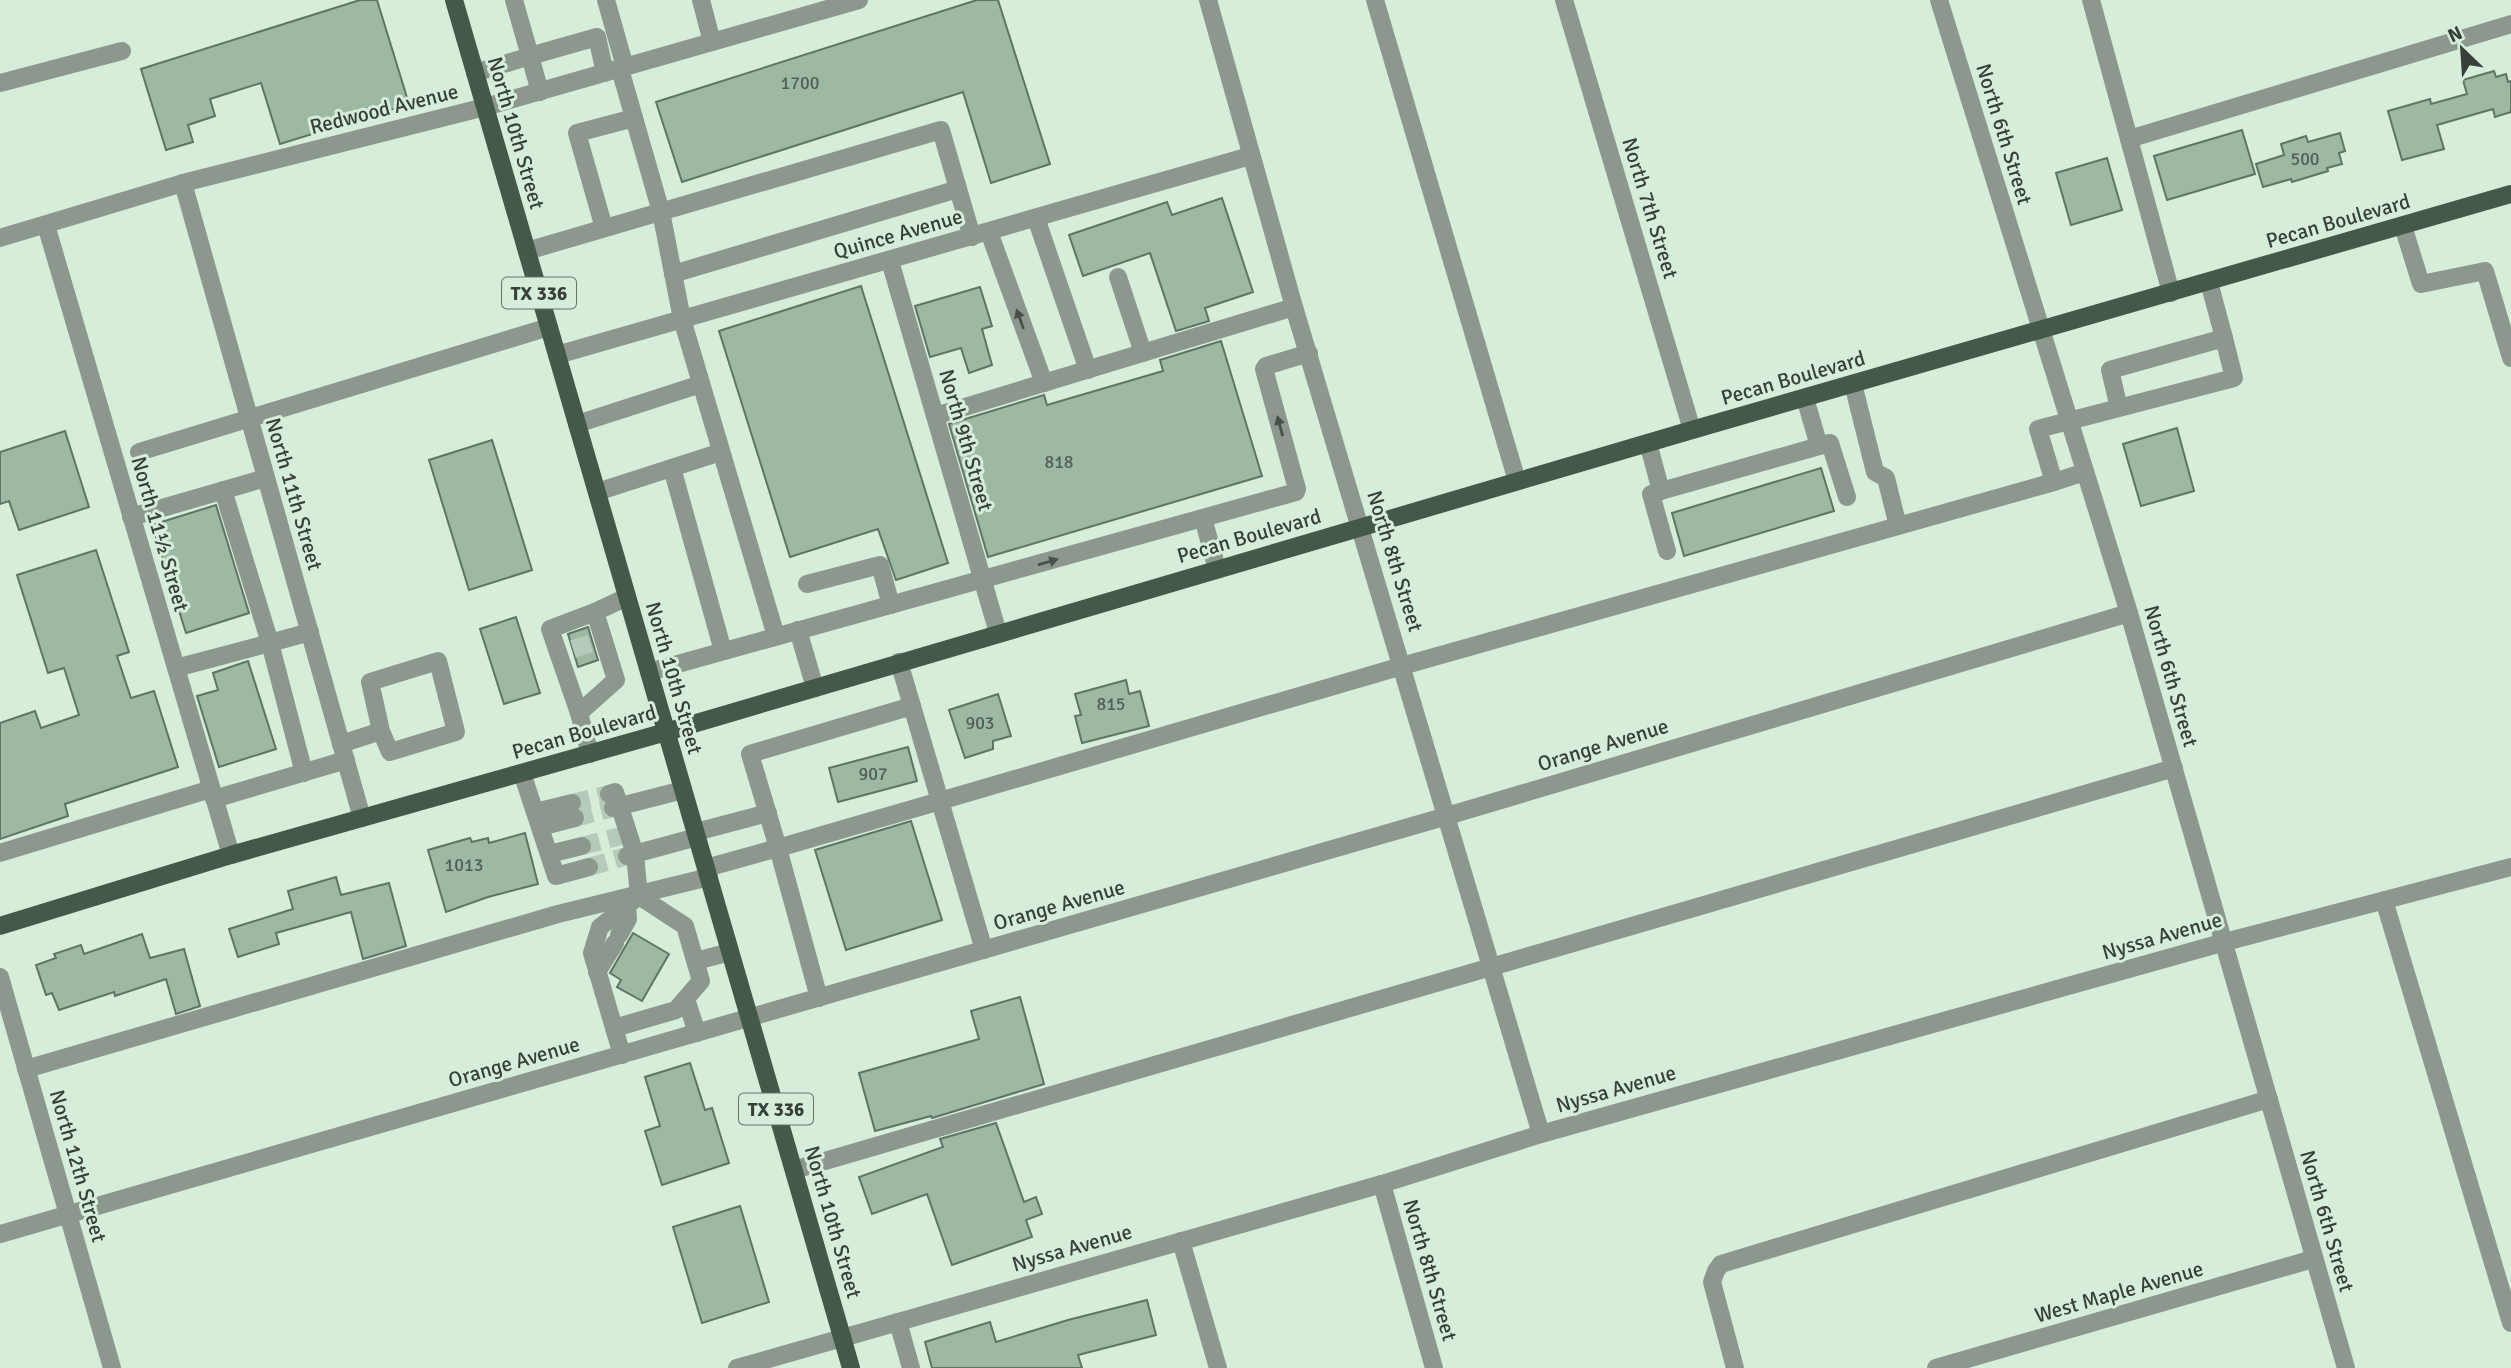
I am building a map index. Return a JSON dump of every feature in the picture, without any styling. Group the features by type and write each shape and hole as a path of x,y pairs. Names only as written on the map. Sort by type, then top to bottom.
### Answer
{"main road":[{"name":"North 10th Street","path":"454,0 851,1368"},
{"name":"Pecan Boulevard","path":"0,926 231,855 667,732 1517,481 2511,194"}],"street":[{"path":"514,0 540,92"},
{"path":"606,0 617,70 661,212 682,319 776,636"},
{"path":"701,0 712,42"},
{"name":"Redwood Avenue","path":"0,238 183,183 485,107 859,0"},
{"name":"North 8th Street","path":"1208,0 1294,307 1541,1134"},
{"path":"1375,0 1517,481"},
{"name":"North 7th Street","path":"1564,0 1692,430"},
{"name":"North 6th Street","path":"1939,0 2129,612 2346,1368"},
{"path":"2091,0 2171,293"},
{"path":"2129,139 2511,24"},
{"path":"475,73 597,37 617,70"},
{"path":"0,83 122,51"},
{"path":"604,228 577,133 634,118"},
{"path":"527,251 941,130 958,189 1044,383"},
{"name":"Quince Avenue","path":"557,355 1250,156"},
{"name":"North 11th Street","path":"183,183 362,818"},
{"path":"673,274 958,189"},
{"path":"1036,218 1088,370"},
{"name":"North 11½ Street","path":"46,225 231,855"},
{"path":"2403,226 2421,284 2485,271 2511,358"},
{"name":"North 9th Street","path":"890,261 998,633"},
{"path":"1118,277 1143,353"},
{"path":"2054,482 2038,429 2234,378 2209,282"},
{"path":"935,416 1294,307"},
{"path":"139,452 549,327"},
{"path":"2119,408 2110,370 2224,338"},
{"path":"649,672 1296,492 1264,369 1266,366 1309,353"},
{"path":"577,424 701,384"},
{"path":"1853,384 1875,472 1886,478 1898,526"},
{"path":"1805,398 1819,446"},
{"path":"1648,443 1661,491"},
{"path":"1667,551 1651,494 1661,491 1830,443 1847,497"},
{"path":"597,492 721,452"},
{"path":"672,468 723,651"},
{"path":"26,1069 558,914 633,901 778,848 1402,666 2084,472"},
{"path":"131,517 266,478"},
{"path":"223,490 270,643 304,773"},
{"path":"1203,518 1217,569"},
{"path":"807,584 880,565 891,605"},
{"path":"590,754 566,652 550,629 627,597"},
{"path":"579,713 616,680 599,641 596,612"},
{"name":"Orange Avenue","path":"0,1234 1447,816 2129,612"},
{"path":"798,630 815,688"},
{"path":"176,668 310,632"},
{"path":"438,661 456,732 390,751 381,731 370,682 438,661"},
{"path":"899,662 984,950"},
{"path":"819,998 750,754 912,706"},
{"path":"0,853 213,794 304,773 381,731"},
{"path":"794,1170 2174,768"},
{"path":"522,773 556,876 589,867"},
{"path":"597,972 628,919 633,901 631,855 614,803 683,790"},
{"path":"538,820 573,811"},
{"path":"631,855 768,813"},
{"path":"549,854 582,846"},
{"name":"Nyssa Avenue","path":"737,1368 791,1361 842,1337 1382,1184 1541,1134 2225,942 2511,867"},
{"path":"2384,900 2511,1323"},
{"path":"614,1028 676,1010 701,981 685,926 633,901"},
{"path":"622,1055 592,953 600,927 633,901"},
{"path":"696,961 730,952"},
{"name":"North 12th Street","path":"0,977 112,1368"},
{"path":"685,999 697,1033"},
{"path":"1735,1368 1712,1282 1721,1264 2269,1099"},
{"name":"North 8th Street","path":"1382,1184 1434,1368"},
{"path":"1181,1241 1218,1368"},
{"name":"West Maple Avenue","path":"1936,1368 2313,1259"},
{"path":"898,1322 911,1368"}],"building":[{"path":"360,0 377,0 409,104 280,144 261,83 210,99 215,116 188,125 193,142 166,150 141,69"},
{"path":"977,0 998,0 1050,164 991,183 963,92 682,182 656,102"},
{"path":"2494,71 2496,77 2506,74 2508,82 2511,81 2511,112 2495,117 2493,109 2437,125 2444,149 2402,160 2388,111 2430,99 2431,104 2467,94 2463,80"},
{"path":"2242,130 2255,174 2167,200 2154,156"},
{"path":"2340,133 2345,151 2339,153 2342,164 2292,182 2291,179 2263,187 2256,164 2284,155 2281,144 2306,136 2308,142"},
{"path":"2107,158 2122,210 2071,225 2056,173"},
{"path":"1222,198 1253,292 1205,308 1209,321 1176,331 1150,253 1083,276 1069,235 1167,202 1172,215"},
{"path":"861,286 948,563 896,580 878,529 790,557 719,331"},
{"path":"980,287 992,326 982,329 992,365 969,373 961,348 930,357 915,306"},
{"path":"1221,341 1262,476 988,557 949,424 1044,395 1047,405 1163,371 1160,360"},
{"path":"2177,428 2194,491 2141,506 2123,444"},
{"path":"65,431 89,507 19,530 9,501 0,504 0,452"},
{"path":"492,440 532,570 469,590 429,460"},
{"path":"1821,468 1834,511 1684,556 1672,513"},
{"path":"216,505 249,613 186,633 152,525"},
{"path":"96,550 129,652 117,656 131,698 154,691 178,767 65,804 68,816 0,839 0,723 35,711 41,728 79,715 64,668 48,673 17,575"},
{"path":"516,617 540,693 504,704 480,629"},
{"path":"588,627 598,660 578,667 568,634"},
{"path":"248,661 276,749 219,767 197,696 218,690 213,673"},
{"path":"1126,680 1129,694 1140,691 1149,726 1082,743 1075,716 1081,715 1075,694"},
{"path":"998,694 1011,736 993,741 993,749 965,758 949,710"},
{"path":"908,747 917,781 838,802 829,768"},
{"path":"911,821 942,920 846,950 815,850"},
{"path":"525,833 538,884 488,897 446,912 428,850 470,838 472,842 488,838 489,843"},
{"path":"336,877 341,895 389,883 406,946 363,959 351,912 276,933 279,944 238,957 229,929 293,909 288,891"},
{"path":"633,933 669,954 642,1001 617,987 621,980 610,973"},
{"path":"142,934 150,958 184,949 200,1006 176,1014 166,979 115,996 114,992 59,1010 52,993 46,995 36,965 56,958 54,954 81,945 84,954"},
{"path":"1020,997 1044,1084 932,1118 931,1116 875,1131 859,1073 979,1039 971,1011"},
{"path":"690,1063 705,1110 712,1108 729,1163 662,1185 645,1131 660,1126 645,1077"},
{"path":"996,1123 1024,1202 1036,1197 1042,1214 1026,1220 1032,1237 952,1265 927,1194 872,1214 859,1177 943,1147 940,1139"},
{"path":"740,1206 769,1302 702,1323 673,1227"},
{"path":"1147,1300 1156,1335 1078,1355 1082,1368 932,1368 925,1342 990,1322 996,1342"}],"tunnel":[{"path":"573,649 595,642"},
{"path":"572,803 609,794"},
{"path":"575,818 613,808"},
{"path":"582,846 621,836"},
{"path":"589,867 627,856"}]}
